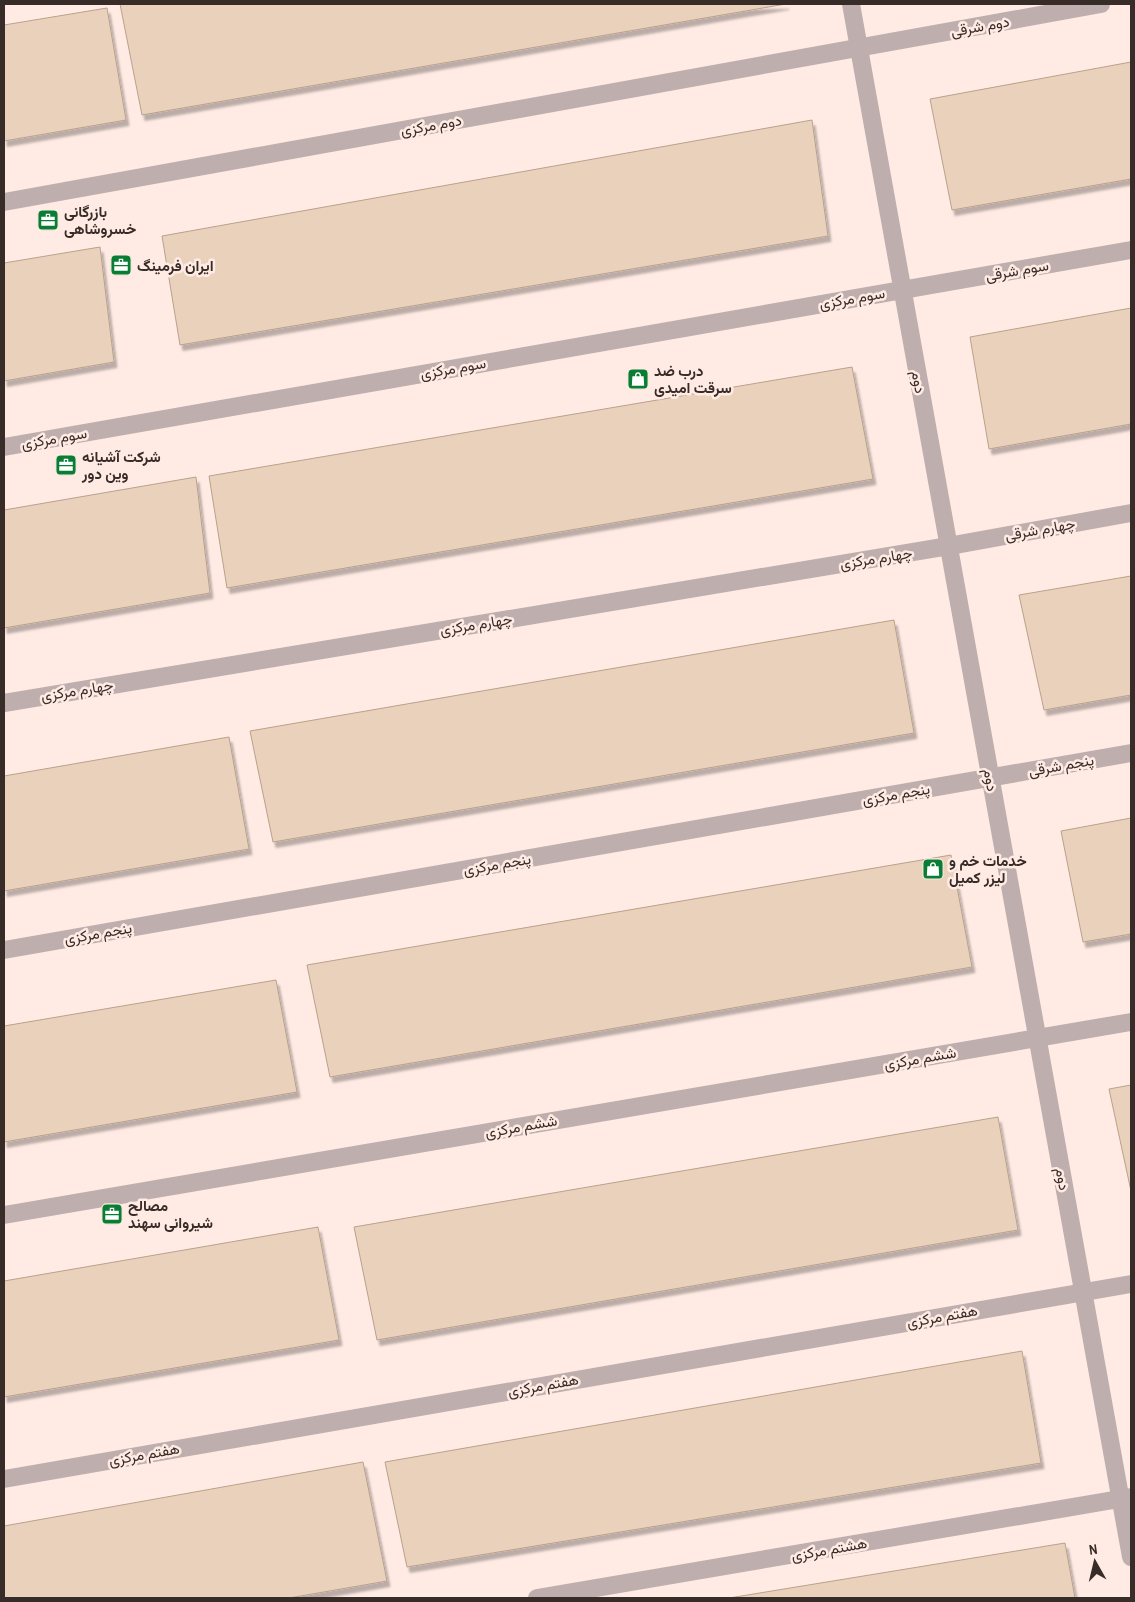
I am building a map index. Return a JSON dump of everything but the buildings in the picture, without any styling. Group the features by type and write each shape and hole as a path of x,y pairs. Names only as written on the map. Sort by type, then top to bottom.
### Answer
{"lane":[{"name":"دوم","path":"851,4 1083,1292 1126,1498 1131,1557"},
{"name":"دوم شرقی","path":"859,48 1101,4"},
{"name":"دوم مرکزی","path":"4,202 859,48"},
{"name":"سوم شرقی","path":"903,290 1131,250"},
{"name":"سوم مرکزی","path":"4,447 903,290"},
{"name":"چهارم شرقی","path":"949,546 1131,513"},
{"name":"چهارم مرکزی","path":"4,702 949,546"},
{"name":"پنجم شرقی","path":"990,778 1131,753"},
{"name":"پنجم مرکزی","path":"4,950 990,778"},
{"name":"ششم مرکزی","path":"4,1215 1131,1022"},
{"name":"هفتم مرکزی","path":"4,1479 1131,1284"},
{"name":"هشتم مرکزی","path":"537,1598 1126,1498"}],"place":[{"name":"بازرگانی خسروشاهی","path":"48,220"},
{"name":"ایران فرمینگ","path":"121,265"},
{"name":"درب ضد سرقت امیدی","path":"638,379"},
{"name":"شرکت آشیانه وین دور","path":"66,465"},
{"name":"خدمات خم و لیزر کمیل","path":"933,869"},
{"name":"مصالح شیروانی سهند","path":"112,1214"}]}
